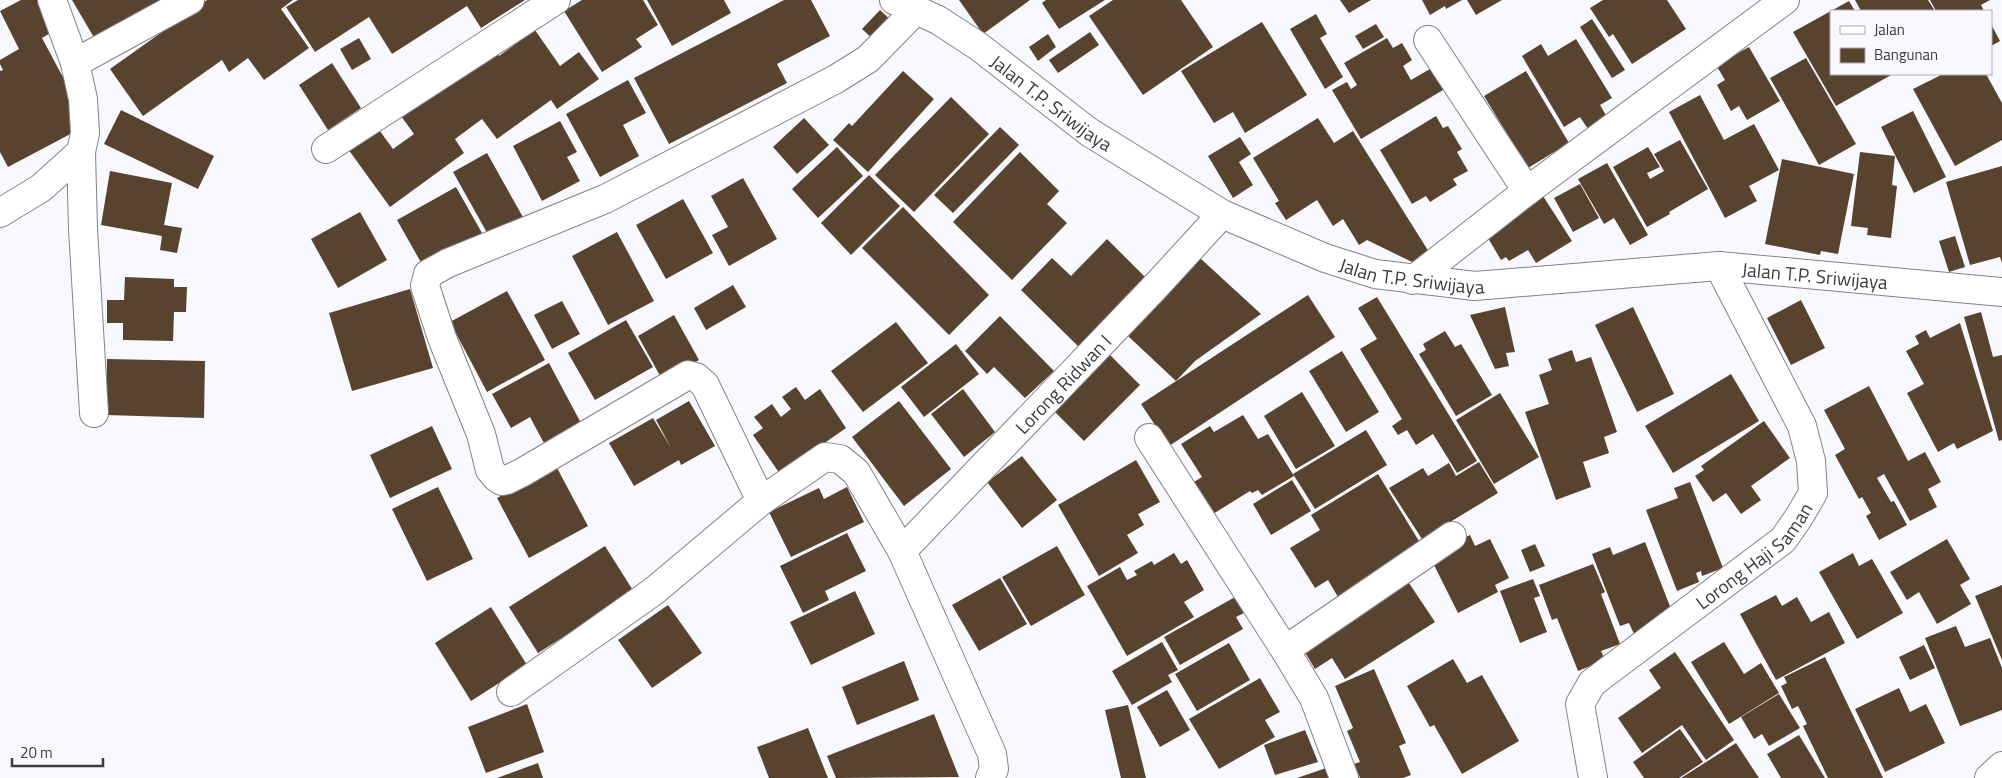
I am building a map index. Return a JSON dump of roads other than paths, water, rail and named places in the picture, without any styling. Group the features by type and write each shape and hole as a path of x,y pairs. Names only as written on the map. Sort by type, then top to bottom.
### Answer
{"street":[{"path":"52,0 75,63 84,107 85,133 81,152 83,229 94,413"},
{"path":"75,63 190,0"},
{"path":"326,149 556,0"},
{"path":"1413,280 1527,192 1785,0"},
{"path":"761,501 705,385 696,377 688,375 508,480 502,481 496,477 490,470 481,434 442,338 425,286 428,274 448,262 605,199 836,79 868,59 905,5"},
{"name":"Jalan T.P. Sriwijaya","path":"905,5 938,20 978,46 1089,132 1222,214 1325,258 1375,274 1475,286 1719,266 2002,292"},
{"path":"1428,40 1527,192"},
{"path":"0,213 42,188 81,152"},
{"name":"Lorong Ridwan I","path":"902,551 1156,286 1222,214"},
{"name":"Lorong Haji Saman","path":"1593,778 1580,704 1592,683 1783,540 1813,493 1811,461 1802,426 1719,266"},
{"path":"1148,438 1314,698 1344,778"},
{"path":"511,692 654,591 761,501 825,457 840,459 856,472 902,551 992,754 994,769 990,778"},
{"path":"1285,650 1452,536"},
{"path":"1989,778 2002,766"}]}
